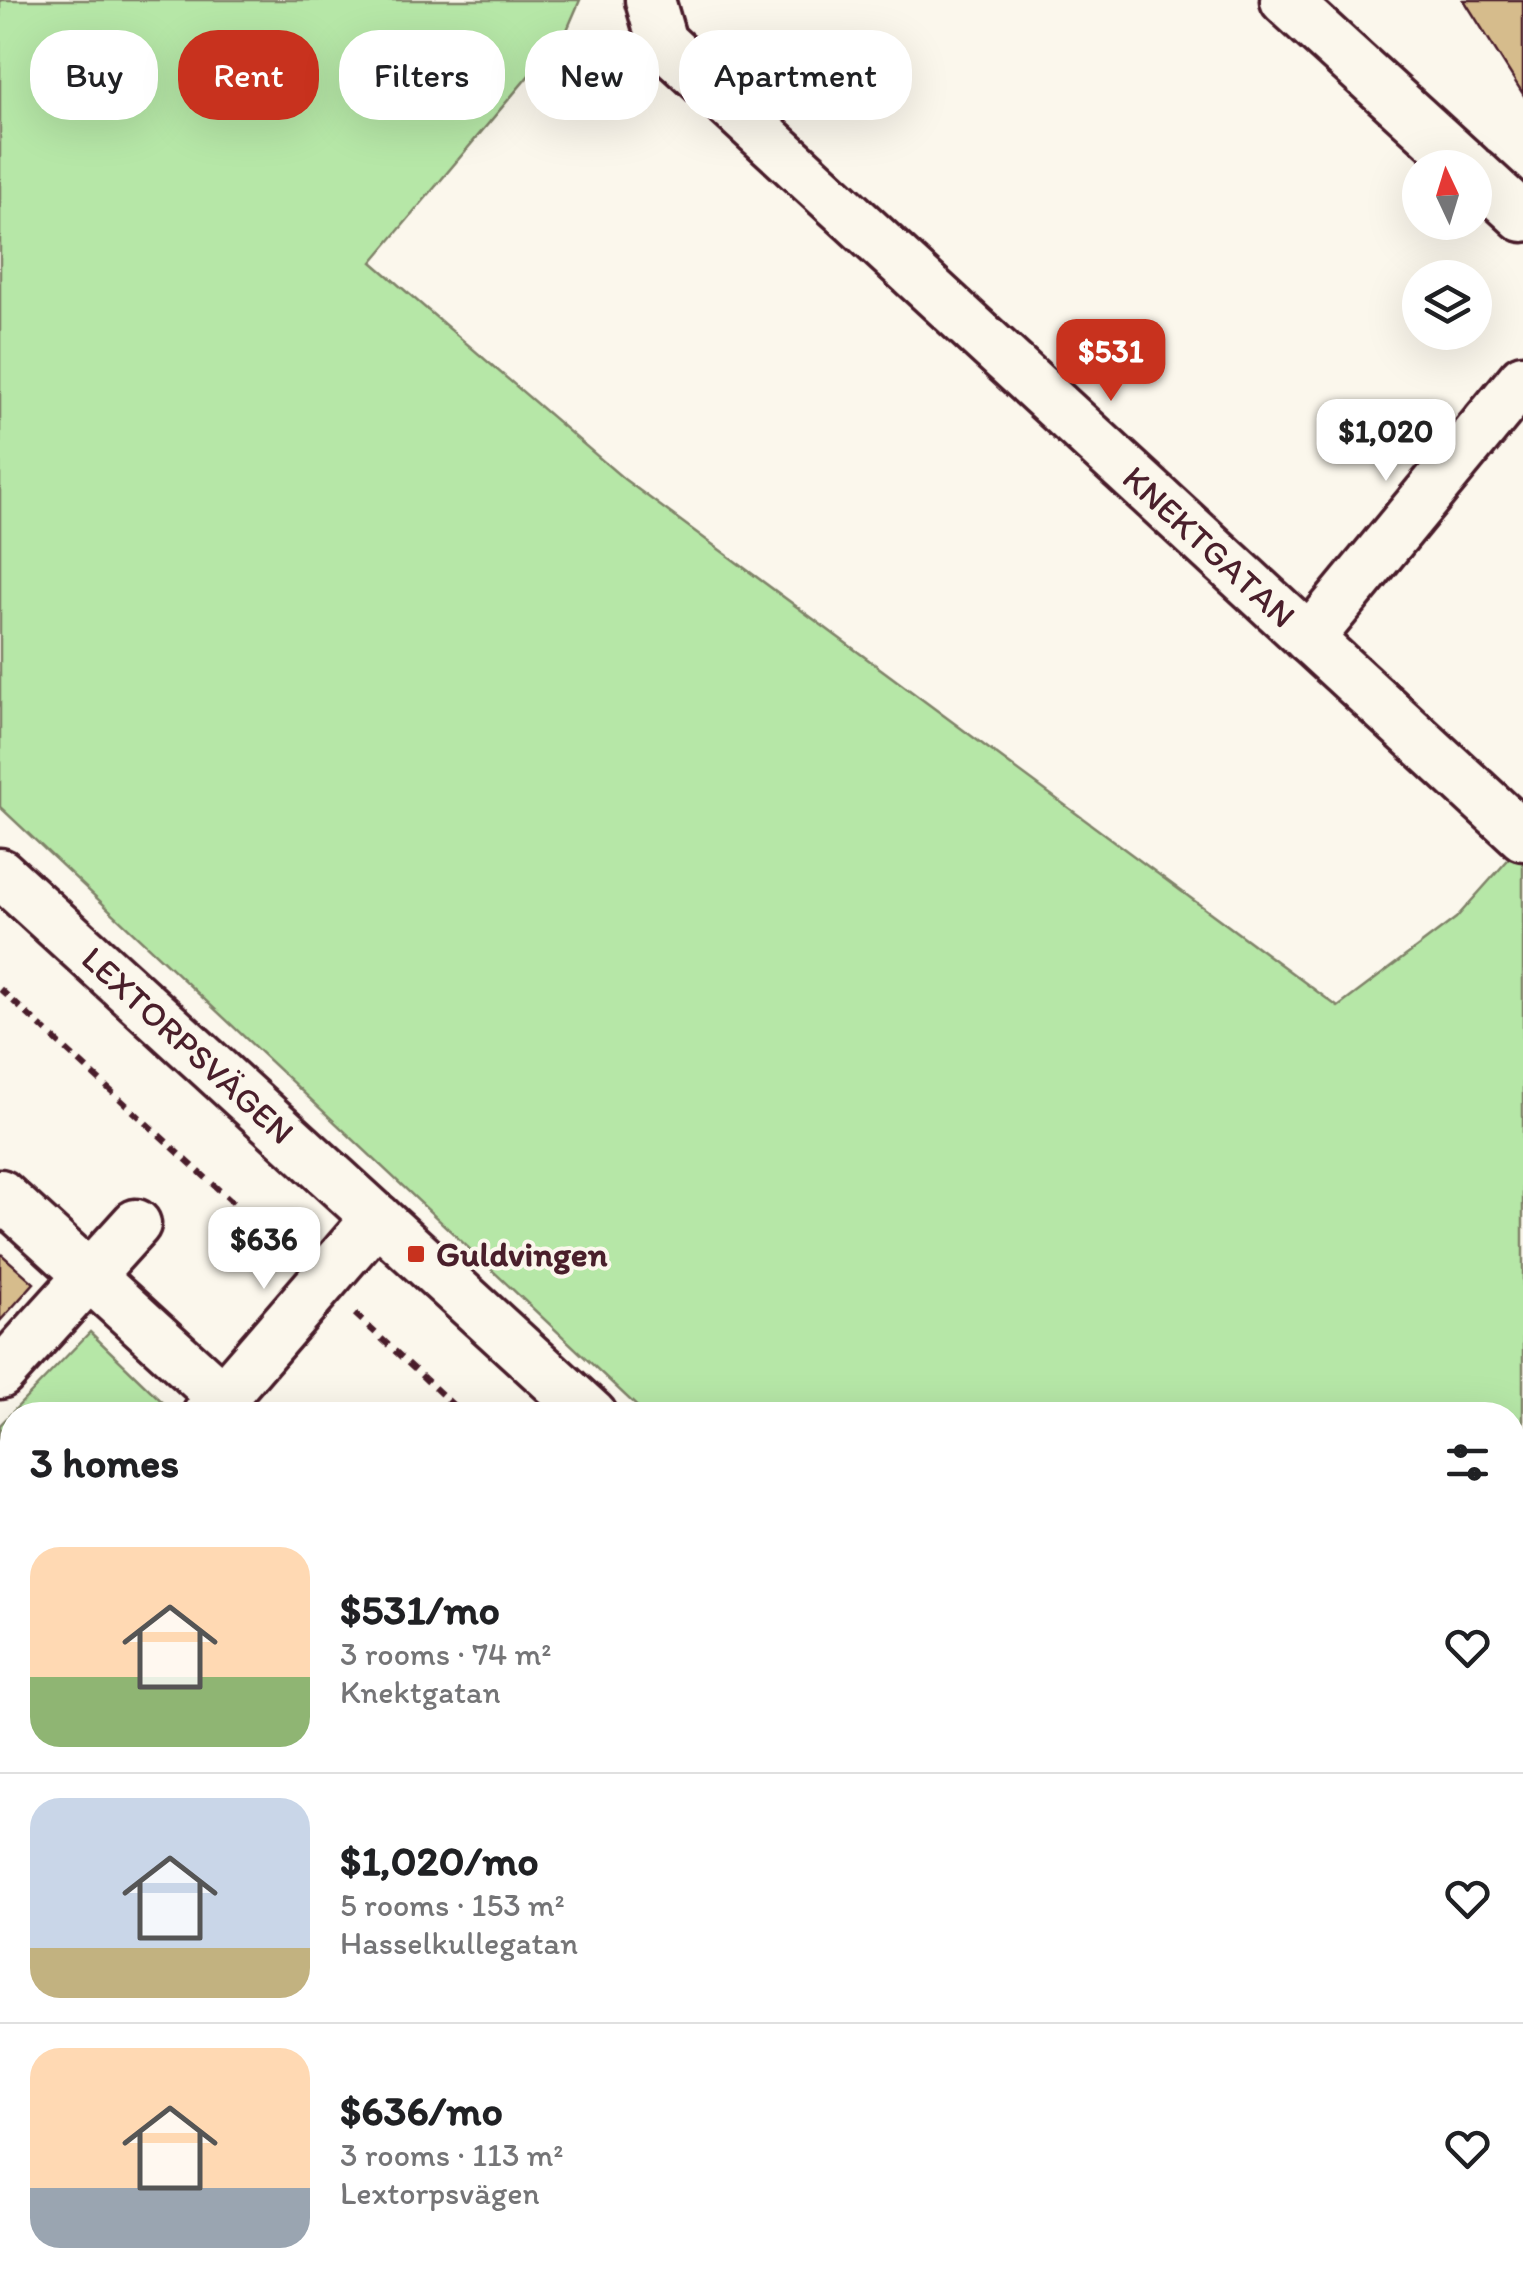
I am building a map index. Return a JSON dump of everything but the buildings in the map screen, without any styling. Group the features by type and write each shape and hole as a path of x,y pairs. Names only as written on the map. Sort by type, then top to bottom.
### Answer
{"street":[{"name":"KNEKTGATAN","path":"650,0 662,42 1523,836"},
{"path":"1285,0 1449,150"},
{"path":"1492,189 1523,217"},
{"path":"1309,639 1523,379"},
{"name":"LEXTORPSVÄGEN","path":"0,873 578,1402"},
{"path":"0,1194 90,1276 211,1402"},
{"path":"219,1402 377,1218"},
{"path":"0,1374 136,1224"}],"path":[{"path":"0,989 450,1402"}],"green space":[{"path":"0,0 580,0 567,30 525,30 525,80 505,104 505,30 339,30 339,120 491,120 372,262 624,479 1338,1007 1456,918 1523,843 1523,1402 632,1402 0,807"},
{"path":"90,1332 163,1402 22,1402"}],"place":[{"name":"Guldvingen","path":"416,1254"}]}
